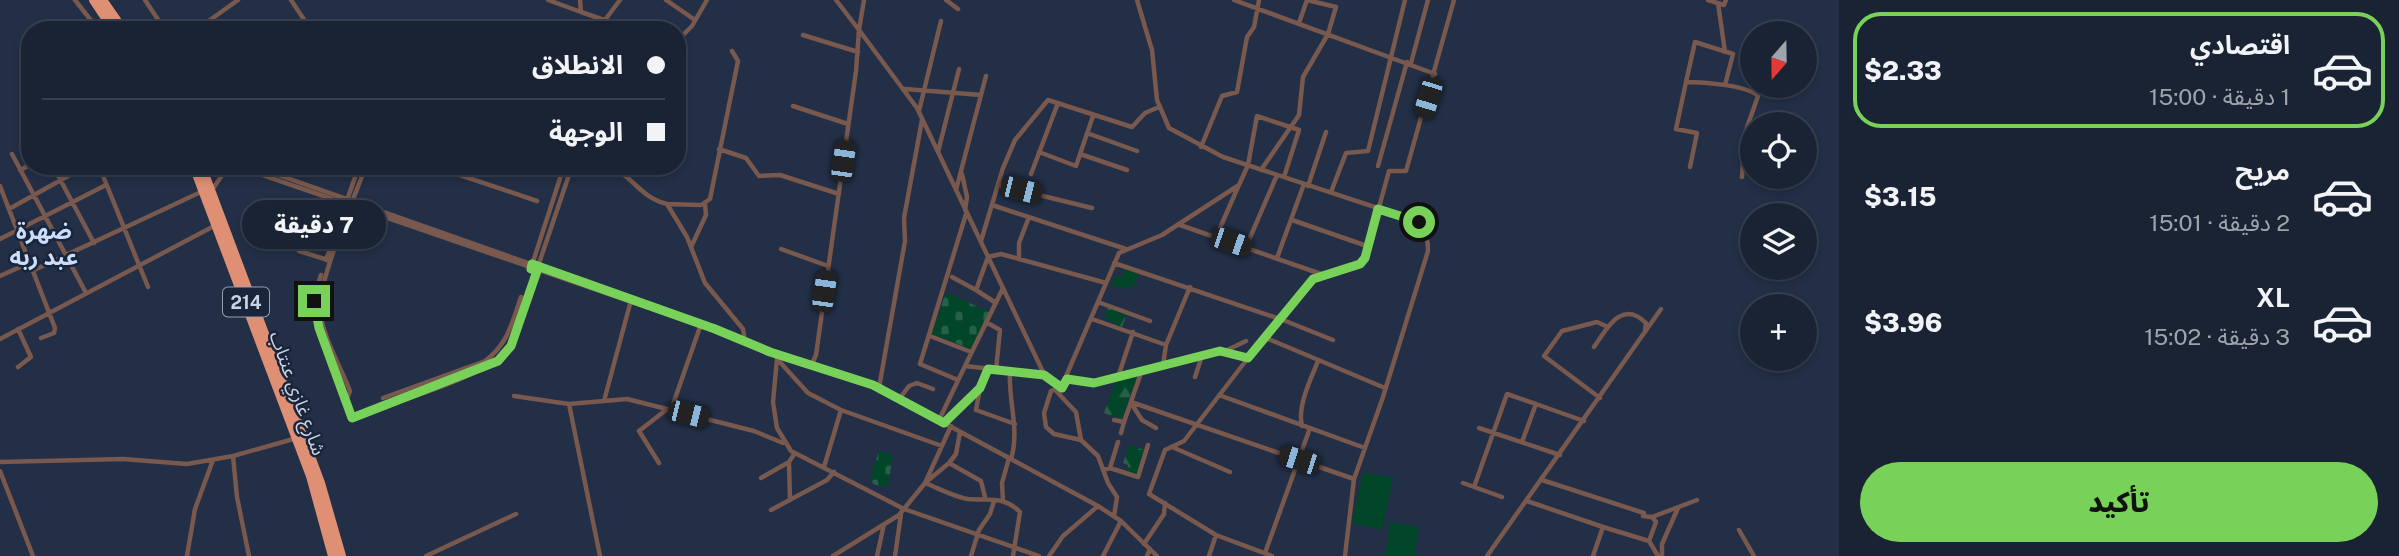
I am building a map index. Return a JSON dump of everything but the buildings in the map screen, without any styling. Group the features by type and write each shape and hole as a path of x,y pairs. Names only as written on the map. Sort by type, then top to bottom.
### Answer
{"highway":[{"path":"94,0 108,21"},
{"path":"102,0 117,21"},
{"name":"شارع غازي عنتاب","path":"199,175 208,191 217,225 255,316 311,476 333,556"},
{"name":"214","path":"204,175 320,483 341,556"}],"street":[{"path":"75,0 91,21"},
{"path":"145,0 159,21"},
{"path":"209,21 238,0"},
{"path":"291,0 305,21"},
{"path":"548,0 605,20 620,0"},
{"path":"580,0 581,12"},
{"path":"666,0 695,20"},
{"path":"686,30 707,0"},
{"path":"836,0 919,111 1044,375 1076,412 1081,440"},
{"path":"812,364 816,355 839,194 864,0"},
{"path":"946,0 958,9"},
{"path":"1137,0 1152,50 1159,107 1169,128 1201,147 1248,166 1419,222 1428,239 1428,251 1354,479 1345,556"},
{"path":"1234,0 1435,74"},
{"path":"1201,147 1223,96 1237,92 1247,37 1254,27 1259,0"},
{"path":"1261,170 1300,115 1303,77 1328,34 1336,7 1307,0 1299,23"},
{"path":"1331,192 1346,153 1368,151 1405,0"},
{"path":"1378,166 1428,0"},
{"path":"1272,556 1216,535 1149,494 1166,450 1184,441 1313,279 1360,264 1388,171 1406,171 1454,0"},
{"path":"1708,0 1724,5 1726,0"},
{"path":"1718,3 1725,52"},
{"path":"919,111 941,21"},
{"path":"803,35 858,52"},
{"path":"1690,167 1697,133 1675,130 1695,42 1733,54 1725,85"},
{"path":"622,175 635,183 646,198 667,204 705,204 710,199 738,61 732,51"},
{"path":"938,153 959,69"},
{"path":"956,191 986,76"},
{"path":"1685,82 1725,85 1754,92 1758,96 1752,112"},
{"path":"905,89 981,95"},
{"path":"980,242 998,185 1021,131 1048,100 1132,127 1145,113 1159,107"},
{"path":"1031,174 1058,103"},
{"path":"793,106 848,124"},
{"path":"1040,152 1076,166 1093,116"},
{"path":"1216,237 1248,166 1258,116 1299,130 1284,177"},
{"path":"879,388 905,241 904,218 922,118"},
{"path":"1277,258 1326,132"},
{"path":"1087,133 1137,151"},
{"path":"719,149 746,158 758,176 780,175 839,194"},
{"path":"1080,154 1127,170"},
{"path":"12,155 20,170"},
{"path":"958,380 920,364 966,212 967,197 961,170"},
{"path":"22,175 86,293"},
{"path":"58,175 94,243"},
{"path":"9,209 31,194 69,175"},
{"path":"103,175 148,287"},
{"path":"32,271 208,191 221,175"},
{"path":"271,175 531,266 630,304 638,304 719,332"},
{"path":"350,202 357,175"},
{"path":"346,401 350,391 320,311 321,294 329,261 362,175"},
{"path":"460,175 537,201"},
{"path":"531,266 561,175"},
{"path":"321,275 315,294 315,312 352,418 476,372 505,354 538,269 569,175"},
{"path":"1246,247 1277,175"},
{"path":"0,239 106,185"},
{"path":"998,185 1092,208"},
{"path":"1114,516 1117,497 1098,456 1081,440 1055,434 1046,427 1044,413 1051,391 1057,387 1062,388 1067,379 1119,253 1179,224 1239,185"},
{"path":"0,186 55,330 41,338"},
{"path":"667,204 691,247 705,283 743,329 745,343"},
{"path":"691,247 706,215 705,204"},
{"path":"991,205 1127,250"},
{"path":"283,207 299,251 329,261"},
{"path":"550,209 557,211"},
{"path":"1019,259 1019,243 1029,217"},
{"path":"1292,220 1367,246"},
{"path":"1179,224 1326,276"},
{"path":"0,339 217,225"},
{"path":"782,249 828,266"},
{"path":"988,257 1001,254 1106,283"},
{"path":"976,290 988,257"},
{"path":"0,276 29,263"},
{"path":"1114,263 1190,287 1333,340"},
{"path":"538,269 719,332 776,356 812,364 879,388 1098,506 1121,521 1157,556"},
{"path":"952,277 996,303"},
{"path":"1163,366 1166,345 1190,287"},
{"path":"941,421 1003,288"},
{"path":"383,398 485,361 499,350 514,327 521,297"},
{"path":"1098,302 1150,321"},
{"path":"604,401 630,304"},
{"path":"1487,556 1661,309"},
{"path":"1594,347 1619,315 1628,312 1646,323 1645,333"},
{"path":"1092,318 1166,345"},
{"path":"986,322 1000,328 996,369"},
{"path":"1600,398 1544,356 1562,331 1598,322 1608,327"},
{"path":"659,463 639,431 669,410 700,327"},
{"path":"18,329 31,357 18,367"},
{"path":"1118,377 1133,332"},
{"path":"930,335 971,352"},
{"path":"1266,338 1385,388"},
{"path":"1067,379 1094,383 1223,352 1246,341"},
{"path":"1223,352 1248,358"},
{"path":"776,356 808,393 841,410 942,446"},
{"path":"776,356 773,402 777,428 784,443"},
{"path":"1195,377 1202,356"},
{"path":"1302,426 1300,418 1318,361"},
{"path":"965,366 1044,375"},
{"path":"988,369 980,388 976,410 1015,424"},
{"path":"1003,500 1003,473 1015,444 1015,424 1009,390 1010,371"},
{"path":"1121,433 1141,372"},
{"path":"900,398 909,386 917,383 933,389"},
{"path":"941,421 980,388"},
{"path":"1474,487 1507,394 1584,421"},
{"path":"514,396 569,404 627,399 754,431 784,443 795,453 902,511 1039,556"},
{"path":"1219,396 1365,448"},
{"path":"1131,402 1354,479"},
{"path":"1131,402 1142,419 1156,428"},
{"path":"569,404 600,556"},
{"path":"1522,442 1536,404"},
{"path":"824,467 841,410"},
{"path":"1114,420 1124,422"},
{"path":"925,483 951,426"},
{"path":"1265,553 1310,428"},
{"path":"1479,428 1560,455"},
{"path":"833,556 902,511 925,483 956,454 960,432"},
{"path":"0,462 123,458 187,464 233,456 297,438"},
{"path":"1110,468 1118,442"},
{"path":"1103,470 1110,468 1138,477 1148,445"},
{"path":"1172,447 1230,472"},
{"path":"790,500 787,469 795,453"},
{"path":"233,456 237,497 249,556"},
{"path":"187,556 195,509 213,459"},
{"path":"761,478 789,462"},
{"path":"949,463 981,481 985,497"},
{"path":"0,471 33,556"},
{"path":"771,510 827,480 834,472"},
{"path":"1542,480 1651,517 1656,522 1649,541"},
{"path":"925,483 968,499 985,497 1003,500 1020,512 1013,556"},
{"path":"1462,483 1502,497"},
{"path":"971,556 977,534 990,514 994,500"},
{"path":"1651,517 1697,500"},
{"path":"1527,501 1649,541 1660,556"},
{"path":"1144,544 1164,514 1165,503"},
{"path":"1049,556 1063,536 1098,506"},
{"path":"1660,556 1662,544 1678,508"},
{"path":"896,556 902,511"},
{"path":"426,556 516,514"},
{"path":"1103,556 1121,521"},
{"path":"877,556 884,524"},
{"path":"1593,556 1603,527"},
{"path":"1739,530 1750,554 1754,556"},
{"path":"1209,556 1216,535"},
{"path":"842,556 844,549"},
{"path":"1147,556 1150,549"}],"green space":[{"path":"1125,268 1139,273 1134,287 1130,285 1128,289 1111,286 1115,275 1122,277"},
{"path":"946,292 989,312 971,349 932,334"},
{"path":"1108,307 1127,314 1122,327 1104,318"},
{"path":"1137,376 1122,419 1104,413 1115,382"},
{"path":"1129,445 1145,450 1137,476 1126,472 1128,465 1123,463"},
{"path":"879,451 893,455 888,485 883,487 873,484 871,475"},
{"path":"1363,472 1393,478 1382,530 1352,523"},
{"path":"1390,522 1419,527 1415,556 1385,556"}],"district":[{"name":"ضهرة عبد ربه","path":"44,243"}],"route":[{"path":"314,301 319,328 352,418 476,372 498,361 511,346 537,271 531,269 532,264 715,329 770,352 873,385 944,423 952,412 980,388 988,369 1044,375 1062,388 1067,379 1094,383 1220,351 1248,358 1283,320 1313,279 1360,264 1365,258 1378,209 1419,222"}]}
